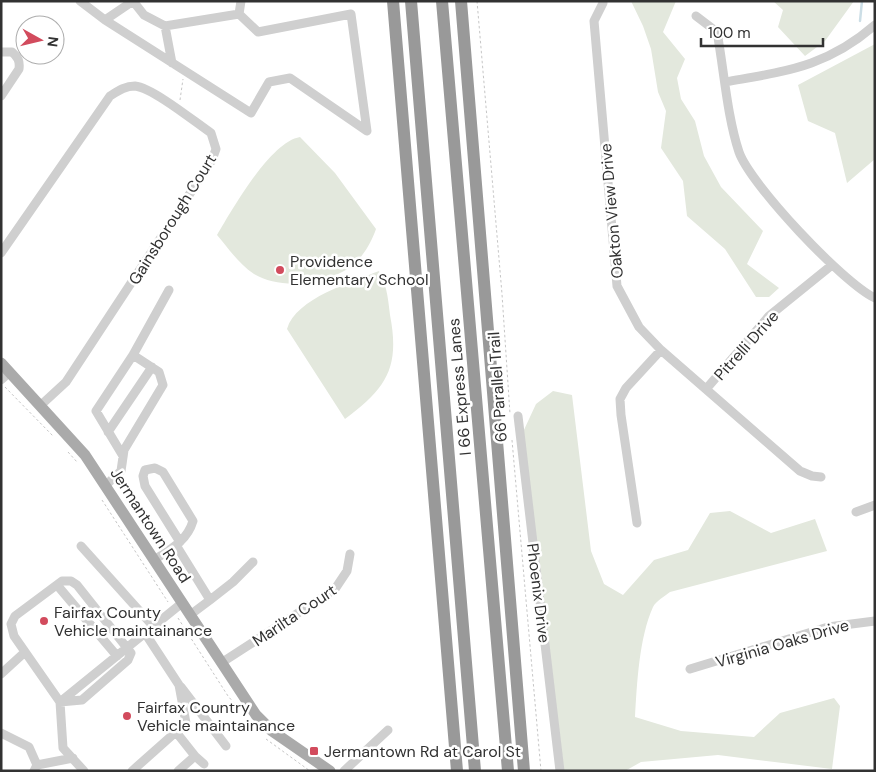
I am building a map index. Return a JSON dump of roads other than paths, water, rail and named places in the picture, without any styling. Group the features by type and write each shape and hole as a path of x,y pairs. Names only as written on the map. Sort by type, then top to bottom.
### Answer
{"highway":[{"path":"393,1 457,771"},
{"name":"I 66 Express Lanes","path":"411,1 475,771"},
{"name":"I 66 Express Lanes","path":"442,1 508,771"},
{"path":"461,1 524,771"}],"main road":[{"name":"Jermantown Road","path":"1,363 4,378 41,405 77,444 154,560 178,607 190,615 221,663 264,723 280,737 330,771"}],"street":[{"path":"80,1 105,20 251,114 269,82 290,78 367,131 351,14 258,32 239,14"},
{"path":"105,20 133,1 144,15 166,26 239,14"},
{"path":"239,14 242,1"},
{"name":"Oakton View Drive","path":"603,3 594,21 617,286 639,327 661,350 708,388 800,471 812,476 821,477"},
{"path":"696,16 716,32 734,132 747,168 758,184 832,265 867,295 875,298"},
{"path":"726,82 786,71 816,63 842,51 875,25"},
{"path":"166,26 172,63"},
{"path":"1,52 12,52 18,57 20,64 19,69 1,96"},
{"name":"Gainsborough Court","path":"1,253 110,96 123,88 135,86 149,90 212,133 216,150 212,160 66,382 41,405"},
{"name":"Pitrelli Drive","path":"708,388 769,316 832,265"},
{"path":"123,456 96,411 133,355 169,290"},
{"path":"637,523 620,415 620,399 626,388 661,350"},
{"path":"106,485 121,471 124,450 163,384 162,376 133,355"},
{"path":"108,432 152,367"},
{"name":"Phoenix Drive","path":"514,415 560,771"},
{"path":"154,560 178,544 189,531 192,521 163,472 155,468 145,470 143,476 146,486 178,544 210,600"},
{"path":"856,512 875,505"},
{"path":"81,546 153,626"},
{"name":"Marilta Court","path":"221,663 335,589 347,570 350,554"},
{"path":"190,615 233,582 252,562"},
{"path":"60,702 82,700 128,660 131,653 77,584 71,581 62,581 15,616 11,624 14,636 60,702 63,748 84,771"},
{"path":"58,585 117,656"},
{"path":"60,702 178,607"},
{"name":"Virginia Oaks Drive","path":"690,669 828,627 875,621"},
{"path":"145,633 179,685 226,746"},
{"path":"1,674 25,652"},
{"path":"95,674 102,682"},
{"path":"132,771 186,723 179,685"},
{"path":"344,771 388,730"},
{"path":"176,732 195,756 204,764"},
{"path":"1,733 29,747 35,768 73,758"},
{"path":"178,771 195,756"}],"waterway":[{"path":"860,21 862,1"}],"place":[{"name":"Providence Elementary School","path":"280,270"},
{"name":"Fairfax County Vehicle maintainance","path":"44,621"},
{"name":"Fairfax Country Vehicle maintainance","path":"127,716"},
{"name":"Jermantown Rd at Carol St","path":"314,751"}]}
